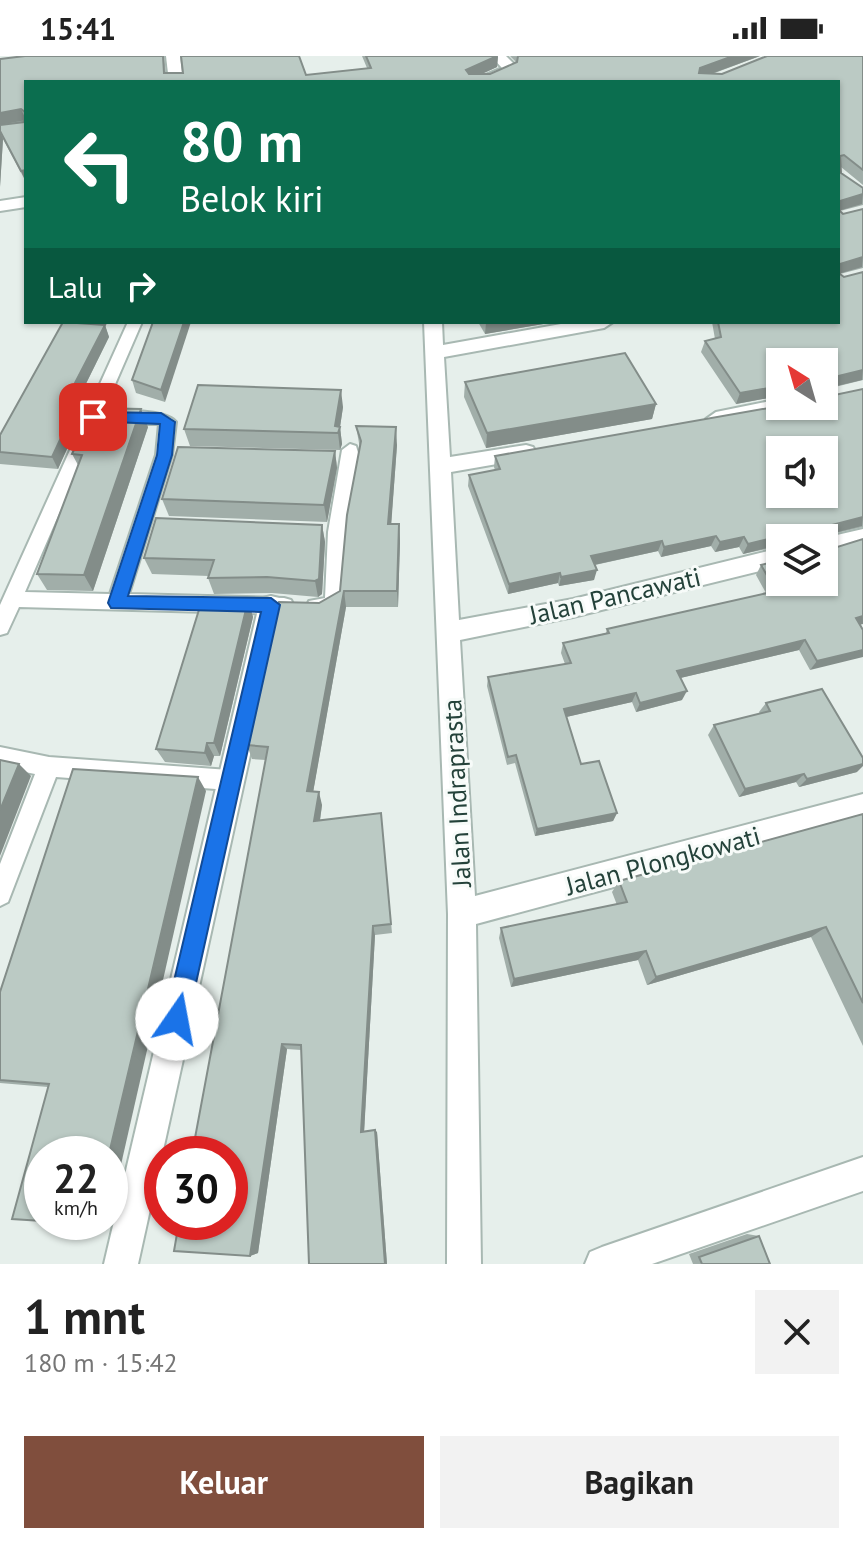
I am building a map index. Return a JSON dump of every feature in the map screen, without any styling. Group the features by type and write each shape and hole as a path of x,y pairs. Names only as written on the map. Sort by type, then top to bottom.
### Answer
{"street":[{"path":"173,56 176,80"},
{"path":"481,80 508,70 509,66 498,56"},
{"path":"0,206 24,202"},
{"name":"Jalan Indraprasta","path":"433,324 462,914 464,1264"},
{"path":"434,353 593,324"},
{"path":"699,422 766,409"},
{"path":"441,466 551,448"},
{"path":"838,543 863,537"},
{"name":"Jalan Pancawati","path":"449,632 573,608 766,560"},
{"path":"121,1264 271,605"},
{"name":"Jalan Plongkowati","path":"462,914 863,807"},
{"path":"602,1264 863,1174"}],"lane":[{"path":"0,627 134,324"},
{"path":"93,417 161,418 168,422 172,455 149,524 117,603"},
{"path":"14,599 330,605 334,600 330,532 346,456"},
{"path":"0,757 49,767 229,780"},
{"path":"0,894 49,767"}],"building":[{"path":"25,56 163,56 164,73 183,73 181,56 299,56 306,75 371,68 366,56 497,56 466,70 469,74 490,74 517,62 518,56 733,56 700,68 699,73 722,74 767,56 863,56 863,170 844,155 840,156 840,80 24,80 24,111 21,109 0,113 0,59"},
{"path":"24,122 24,170 21,171 0,131 0,125"},
{"path":"840,156 841,173 863,188 863,194 840,201"},
{"path":"863,209 863,257 840,264 840,211 843,214"},
{"path":"863,272 863,370 838,376 838,348 766,348 766,388 740,393 705,341 721,337 718,324 840,324 840,274 844,277"},
{"path":"62,324 105,325 61,410 74,410 52,457 0,452 0,435"},
{"path":"152,324 183,324 161,390 132,380"},
{"path":"625,353 656,404 487,433 465,382"},
{"path":"198,385 341,390 335,426 340,427 338,433 184,429"},
{"path":"863,389 863,517 836,524 766,524 766,540 748,544 744,537 720,542 716,536 664,547 662,541 591,556 597,570 561,577 560,573 509,584 469,475 500,469 495,456 766,408 766,420 838,420 838,394"},
{"path":"93,408 141,409 84,575 37,574 82,455 72,454"},
{"path":"356,426 396,427 388,524 399,524 397,591 344,591 307,791 319,792 314,821 381,813 391,924 373,926 361,1132 375,1130 385,1264 309,1264 301,1045 282,1044 250,1256 174,1251 176,1240 248,1240 248,1136 195,1136 268,747 247,745 279,602 319,603 340,591 347,515 361,441"},
{"path":"178,447 335,451 324,505 162,499"},
{"path":"156,518 322,525 319,579 208,578 214,560 144,558"},
{"path":"863,539 863,616 856,618 863,630 863,650 817,661 805,640 677,671 687,691 640,703 636,693 564,709 581,764 599,761 617,813 537,829 516,755 508,757 488,677 571,663 563,643 609,633 607,629 766,593 766,596 838,596 838,547"},
{"path":"202,600 248,601 214,743 207,743 205,753 156,749"},
{"path":"822,689 863,758 863,764 807,779 804,774 745,789 714,725 770,711 766,703"},
{"path":"0,760 19,764 0,810"},
{"path":"73,769 198,777 113,1136 35,1136 49,1084 0,1080 0,992"},
{"path":"863,814 863,1003 826,927 656,977 646,951 514,979 501,928 627,902 619,881"},
{"path":"24,1175 24,1220 12,1219"},
{"path":"759,1236 770,1264 702,1264 699,1257"}],"route":[{"path":"93,417 161,418 168,422 164,455 117,603 271,605 177,1019"}]}
